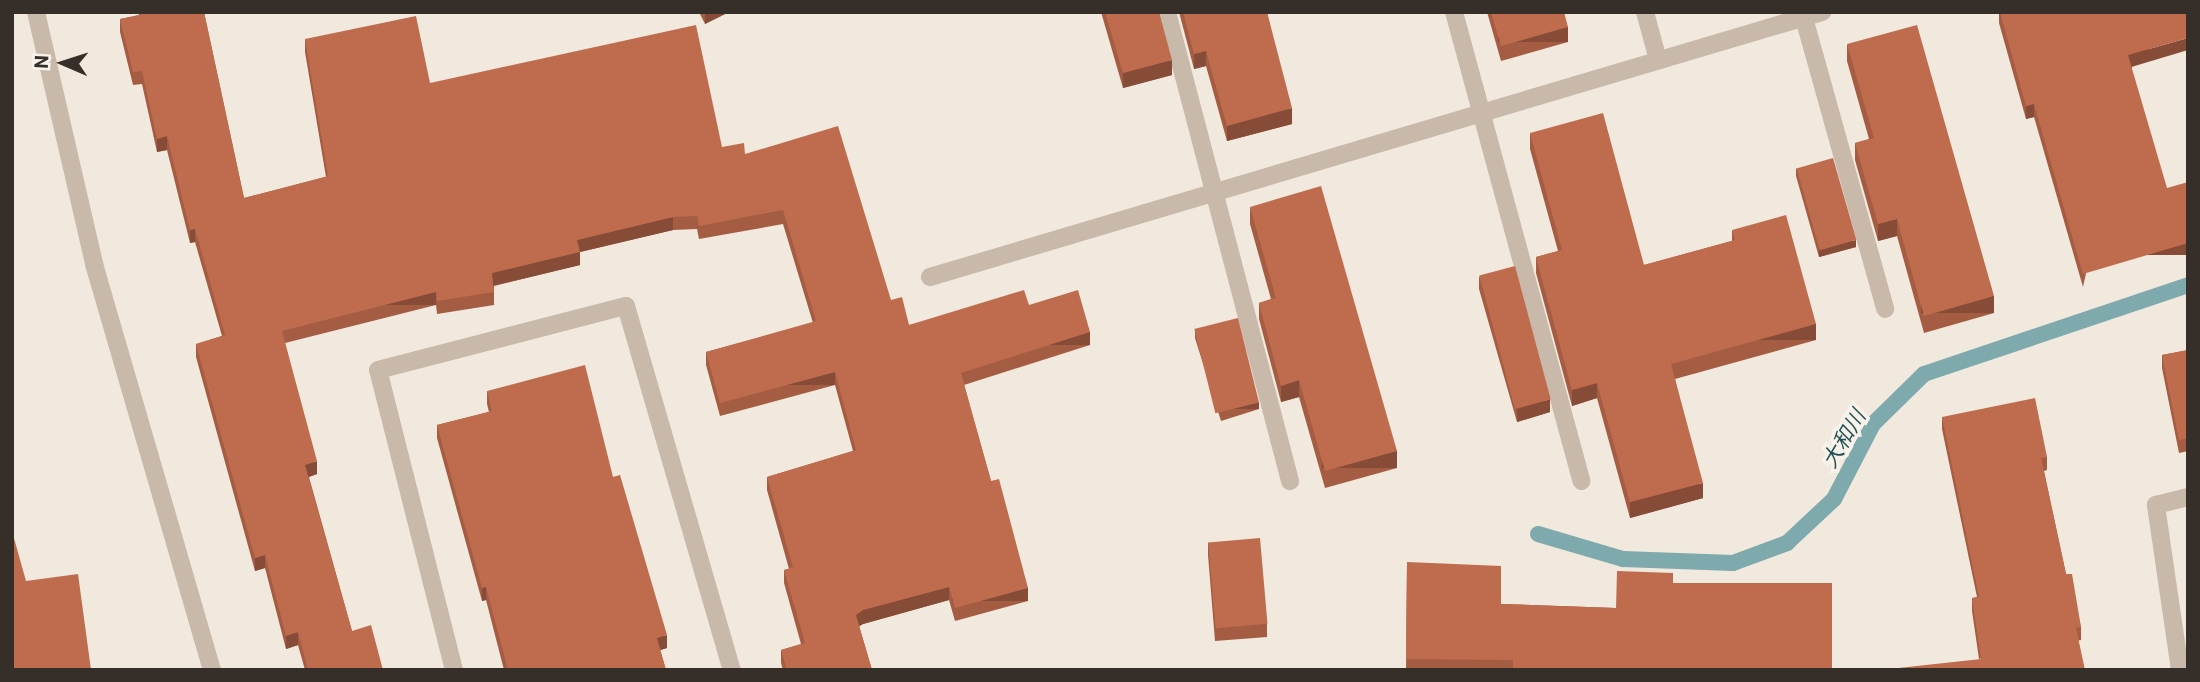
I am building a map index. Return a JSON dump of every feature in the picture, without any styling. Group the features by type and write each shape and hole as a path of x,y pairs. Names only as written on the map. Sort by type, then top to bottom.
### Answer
{"street":[{"path":"36,12 94,264 212,670"},
{"path":"1167,12 1217,191 1290,481"},
{"path":"1454,12 1581,481"},
{"path":"1644,12 1658,60"},
{"path":"930,277 1822,12"},
{"path":"1804,18 1885,309"},
{"path":"454,670 378,370 626,306 732,670"},
{"path":"2180,670 2156,505 2188,497"}],"building":[{"path":"141,12 204,12 244,198 328,176 305,39 416,16 430,83 696,25 722,147 744,143 745,154 838,126 891,300 902,297 909,325 1024,290 1029,305 1078,290 1090,332 961,373 991,481 999,479 1028,588 955,608 949,587 863,610 856,615 872,670 787,670 781,650 805,643 784,570 793,567 767,477 856,450 835,372 720,403 706,352 816,321 783,210 699,226 697,216 673,217 577,240 580,252 492,273 494,292 437,301 436,292 282,331 317,461 305,465 352,631 371,625 383,670 308,670 298,632 286,636 265,555 255,558 196,344 225,335 195,229 190,230 167,136 157,139 142,71 133,72 120,19 141,15"},
{"path":"1105,12 1159,12 1172,60 1123,73"},
{"path":"1183,12 1267,12 1292,108 1227,126 1206,51 1194,54"},
{"path":"1491,12 1564,12 1568,27 1501,46"},
{"path":"2000,12 2187,12 2188,38 2128,55 2167,188 2188,182 2188,243 2083,274 2034,104 2026,106"},
{"path":"1917,25 1994,296 1924,316 1897,219 1878,224 1855,143 1874,138 1847,44"},
{"path":"1603,113 1644,265 1735,240 1732,230 1786,215 1816,324 1671,364 1703,483 1630,502 1597,383 1572,390 1536,257 1562,250 1530,133"},
{"path":"1833,158 1856,240 1820,250 1796,168"},
{"path":"1321,186 1397,451 1325,471 1299,380 1281,386 1259,303 1276,298 1250,207"},
{"path":"1515,266 1551,399 1515,409 1479,276"},
{"path":"1238,318 1259,402 1215,413 1194,329"},
{"path":"2188,350 2188,438 2179,440 2162,355"},
{"path":"585,365 613,477 620,475 667,635 657,638 666,670 508,670 486,587 482,588 437,425 492,411 487,391"},
{"path":"2035,398 2047,457 2041,458 2066,574 2072,574 2081,627 2076,628 2085,670 1880,670 1981,659 1972,598 1979,597 1942,417"},
{"path":"12,531 26,581 78,574 91,670 12,670"},
{"path":"1260,538 1267,624 1216,628 1208,543"},
{"path":"1407,562 1501,566 1501,604 1616,608 1617,571 1673,573 1673,583 1832,583 1832,670 1513,670 1513,660 1406,659"}],"waterway":[{"name":"大和川","path":"1538,534 1623,559 1733,563 1787,543 1834,499 1873,424 1924,374 2188,285"}]}
